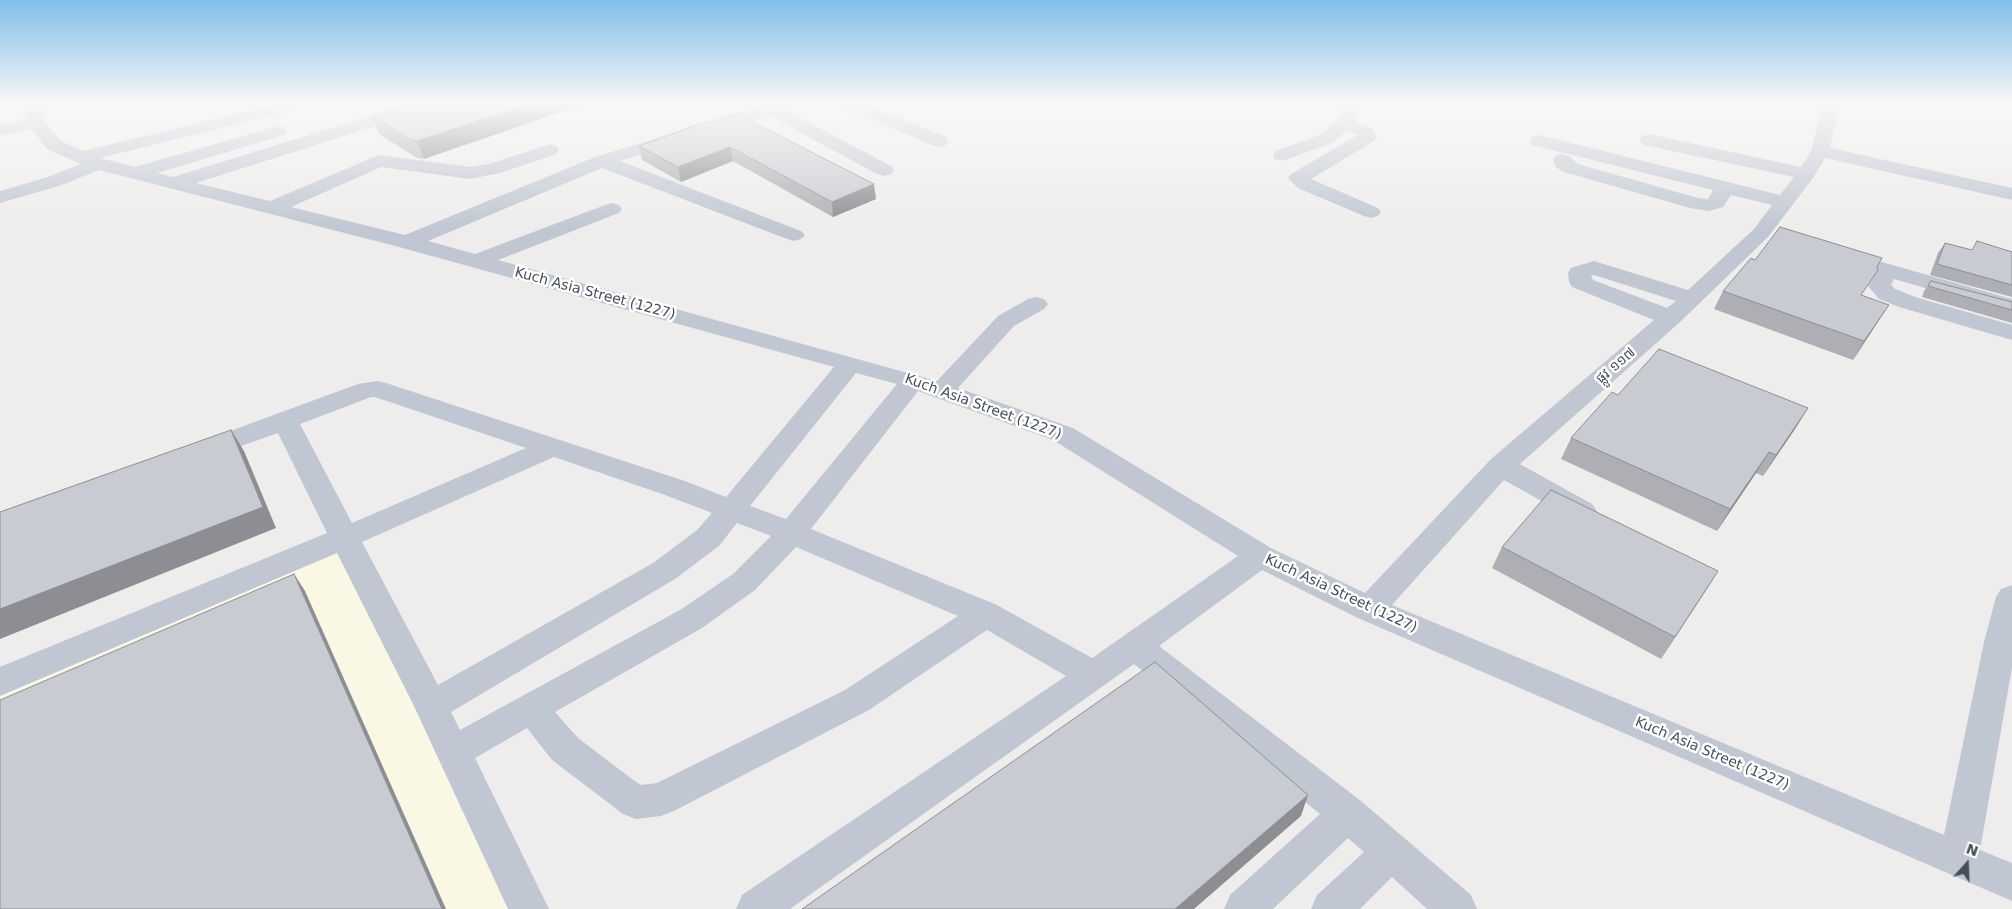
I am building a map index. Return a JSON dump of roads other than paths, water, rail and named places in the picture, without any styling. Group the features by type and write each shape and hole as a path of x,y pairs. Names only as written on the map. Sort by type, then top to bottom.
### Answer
{"street":[{"name":"Kuch Asia Street (1227)","path":"55,145 89,161 407,242 928,385 1064,434 1260,556 1369,609 2012,882"},
{"path":"0,197 52,182 89,161 146,145"},
{"path":"135,173 229,145"},
{"path":"176,183 295,145"},
{"path":"407,242 594,165 648,145"},
{"path":"838,145 884,170"},
{"path":"1282,155 1308,145"},
{"path":"1354,145 1298,178 1306,184 1371,212"},
{"path":"1556,145 1574,150 1562,160 1564,164 1571,168 1697,204 1710,205 1716,203 1725,187 1785,202"},
{"path":"1674,145 1806,174"},
{"name":"ផ្លូវ ១១៧","path":"1369,609 1500,466 1692,299 1770,236 1785,202 1806,174 1821,145"},
{"path":"271,208 379,161 470,173 493,169 542,146 794,235"},
{"path":"1820,151 2012,194"},
{"path":"476,261 612,208"},
{"path":"1824,252 1887,272 2012,306"},
{"path":"1671,318 1585,285 1580,282 1579,273 1594,268 1692,299"},
{"path":"1887,272 1879,286 1888,294 1907,302 2012,334"},
{"path":"453,752 691,619 744,582 792,533 928,385 1006,321 1036,304"},
{"path":"431,706 664,572 708,538 850,364"},
{"path":"174,461 367,390 377,389 731,508 986,614 1093,675"},
{"path":"285,421 431,706 529,909"},
{"path":"0,682 344,538 553,447"},
{"path":"1500,466 1593,517"},
{"path":"756,909 1135,646 1260,556"},
{"path":"1959,859 2000,642 2012,597"},
{"path":"531,708 565,749 619,791 636,802 662,799 857,700 986,614"},
{"path":"1135,646 1348,813 1456,909"},
{"path":"1244,909 1348,813"},
{"path":"1331,909 1392,851"}]}
